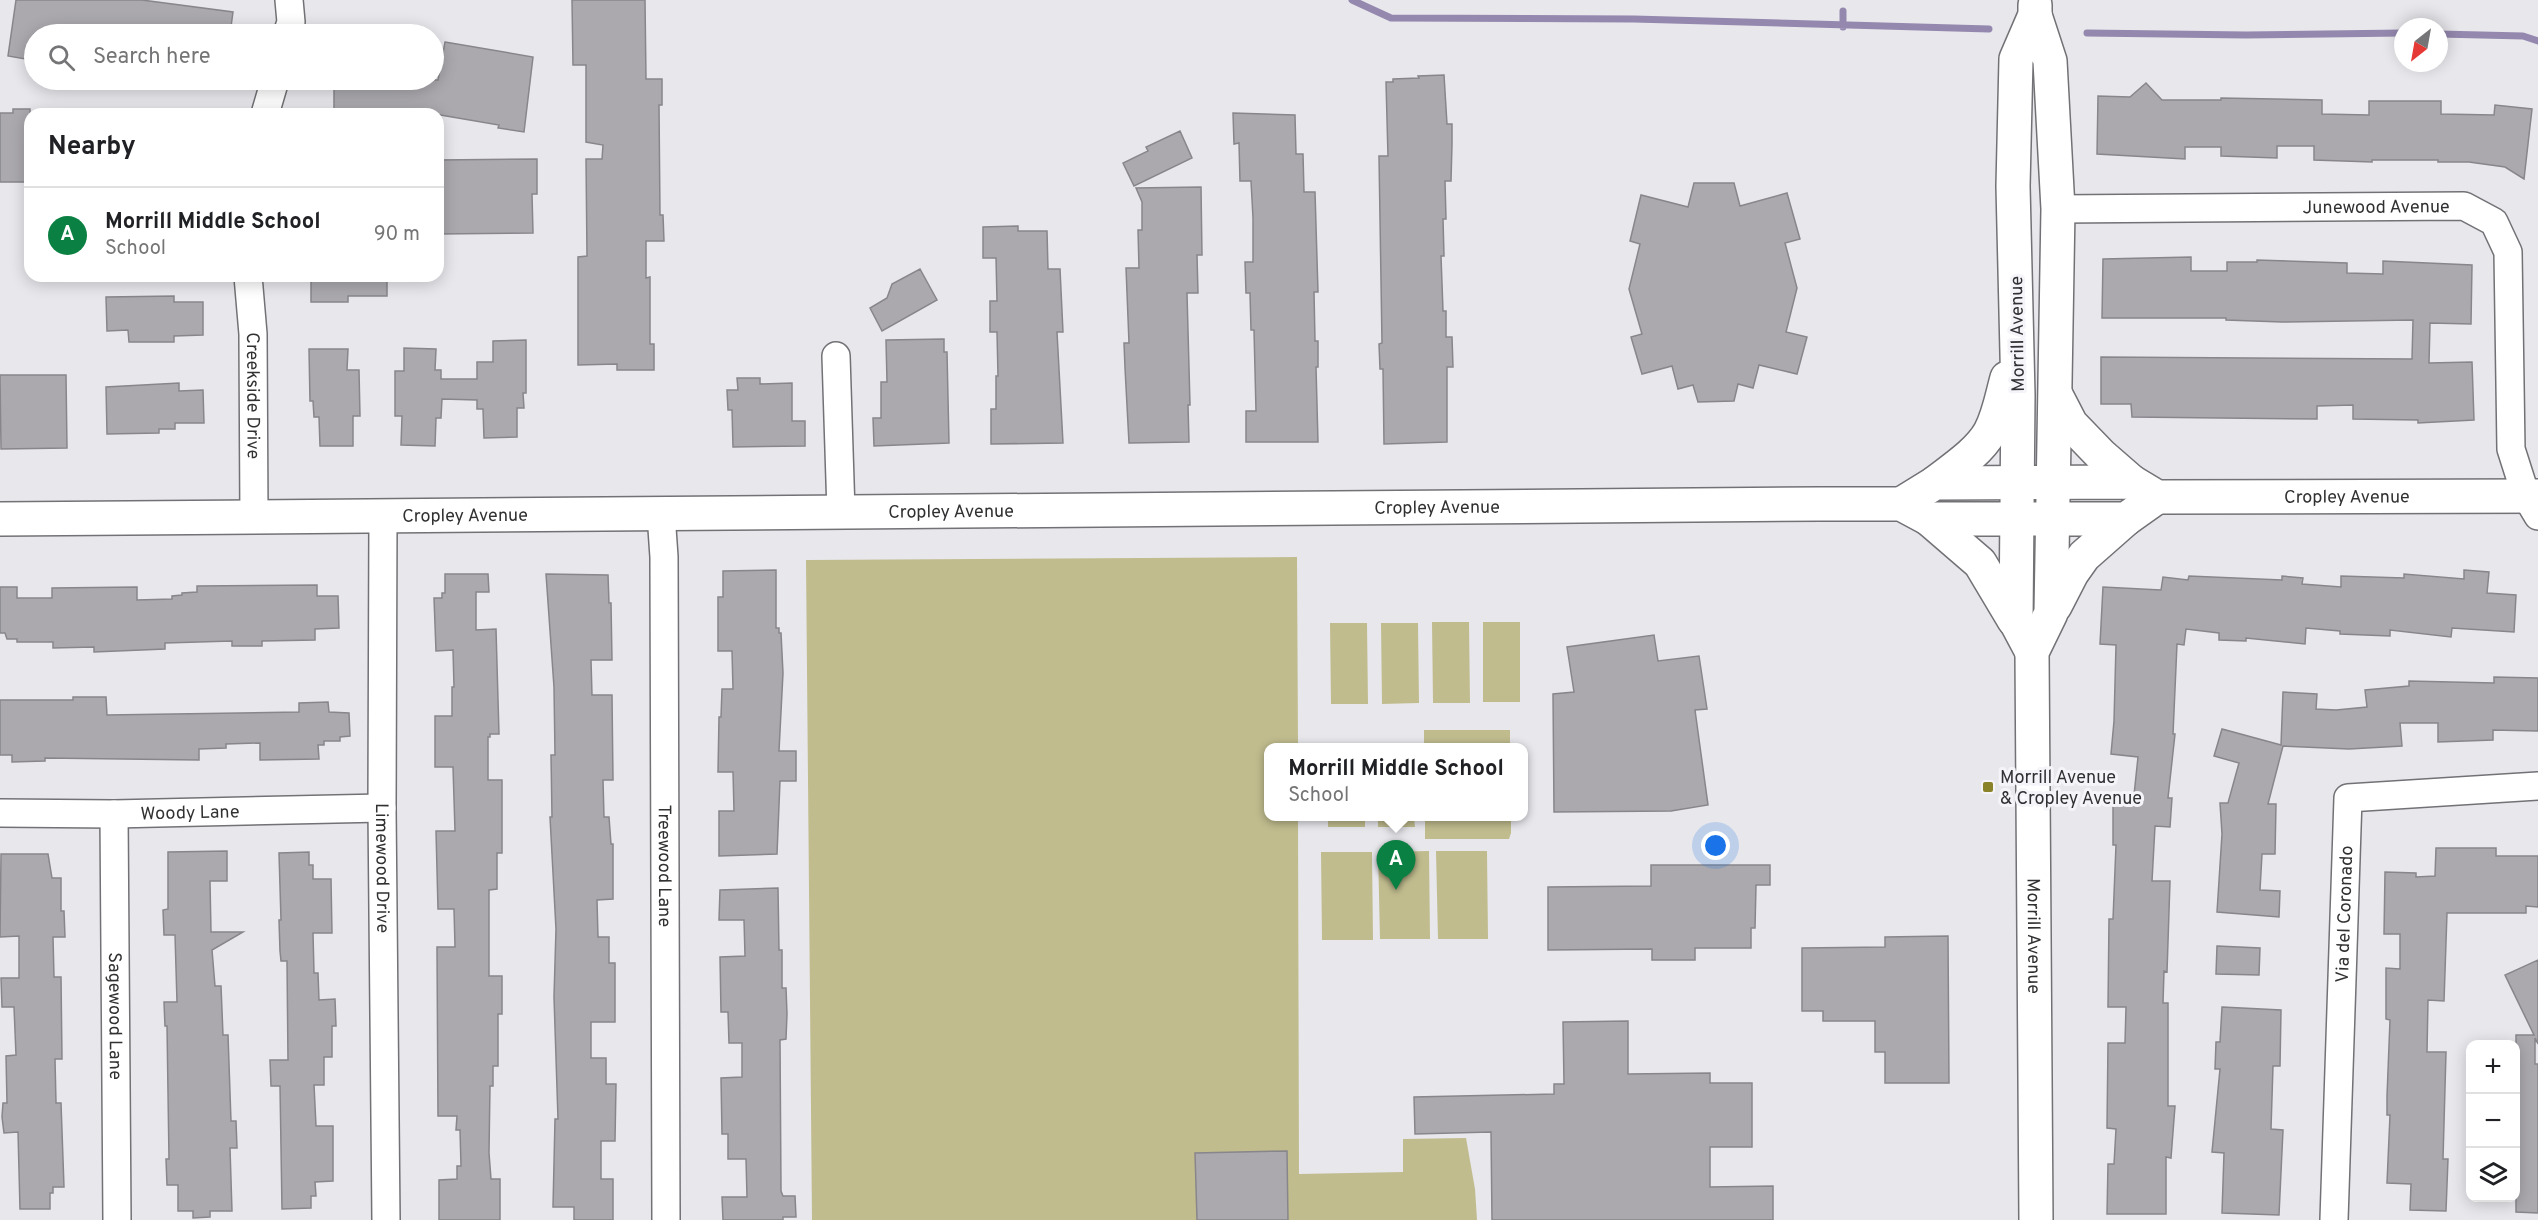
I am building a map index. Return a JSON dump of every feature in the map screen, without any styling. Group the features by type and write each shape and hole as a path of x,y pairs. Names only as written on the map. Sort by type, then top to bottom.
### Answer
{"street":[{"path":"289,0 290,24"},
{"name":"Morrill Avenue","path":"2035,8 2050,61 2058,209 2051,613 2032,652 2036,1220"},
{"name":"Morrill Avenue","path":"2032,652 2016,622 2017,336 2013,186 2016,59 2035,8"},
{"path":"267,108 272,90"},
{"name":"Junewood Avenue","path":"2058,209 2464,206 2494,222 2508,252 2511,449 2534,502"},
{"name":"Creekside Drive","path":"249,282 253,334 254,517"},
{"path":"1901,504 1957,466 1989,434 1997,416 2017,336"},
{"path":"837,356 841,512"},
{"path":"2051,613 2072,573 2084,556 2126,519 2144,490 2101,455 2072,424 2056,395"},
{"name":"Cropley Avenue","path":"1935,483 2054,482 2144,490 2534,502"},
{"name":"Cropley Avenue","path":"0,519 1901,504 1929,519 2126,519"},
{"name":"Treewood Lane","path":"661,514 664,557 666,1220"},
{"name":"Limewood Drive","path":"383,516 382,808 386,1220"},
{"path":"1929,519 1980,563 2016,622"},
{"name":"Via del Coronado","path":"2334,1220 2348,798 2538,786"},
{"name":"Woody Lane","path":"0,813 114,814 382,808"},
{"name":"Sagewood Lane","path":"114,814 117,1220"}],"shaded area":[{"path":"1297,557 1298,743 1264,743 1264,821 1298,821 1299,1174 1403,1172 1403,1139 1466,1138 1475,1189 1477,1220 812,1220 806,560"},
{"path":"1432,622 1469,622 1470,703 1433,703"},
{"path":"1483,622 1520,622 1520,702 1483,702"},
{"path":"1330,623 1367,623 1368,704 1331,704"},
{"path":"1381,623 1418,623 1419,703 1382,704"},
{"path":"1424,730 1510,730 1510,743 1424,743"},
{"path":"1328,821 1365,821 1365,827 1328,827"},
{"path":"1378,821 1414,821 1415,827 1378,827"},
{"path":"1425,821 1511,821 1509,839 1425,839"},
{"path":"1429,851 1430,939 1380,939 1378,852"},
{"path":"1436,851 1487,851 1488,939 1438,939"},
{"path":"1321,852 1372,852 1373,940 1322,940"}],"building":[{"path":"16,0 142,0 233,12 231,24 24,24 24,59 8,56"},
{"path":"572,0 645,0 646,79 662,79 662,105 659,105 660,215 663,215 664,241 646,241 646,278 650,277 650,344 654,344 654,370 617,370 617,364 578,365 578,257 587,256 586,159 602,159 603,145 586,142 586,65 573,65"},
{"path":"445,42 533,57 524,132 498,128 499,125 444,116 444,108 334,108 334,90 444,90"},
{"path":"1444,75 1447,124 1452,124 1451,181 1445,181 1446,219 1443,219 1444,256 1441,256 1443,311 1446,311 1446,337 1452,337 1453,367 1447,367 1447,442 1384,444 1383,369 1380,369 1379,344 1382,343 1379,156 1388,156 1386,82 1393,82 1393,79"},
{"path":"2146,83 2162,100 2221,100 2221,98 2322,100 2322,114 2369,115 2369,101 2441,101 2441,114 2494,115 2495,105 2532,109 2524,179 2505,167 2469,162 2314,160 2314,146 2277,146 2277,158 2221,156 2221,147 2185,147 2185,159 2097,154 2098,96 2130,97"},
{"path":"13,109 24,109 24,182 0,182 0,113 13,113"},
{"path":"1233,113 1295,115 1296,154 1303,154 1304,192 1315,192 1318,292 1314,292 1315,341 1318,341 1318,367 1316,367 1318,442 1246,442 1246,411 1256,411 1254,330 1251,330 1250,293 1246,293 1245,262 1253,262 1253,218 1251,181 1240,181 1239,143 1234,144"},
{"path":"1180,131 1192,158 1134,186 1123,163 1148,151 1146,147"},
{"path":"537,159 537,194 532,194 533,233 444,234 444,160"},
{"path":"1694,183 1734,183 1740,206 1787,193 1800,239 1785,243 1797,288 1786,332 1807,337 1797,374 1759,365 1753,388 1738,384 1734,401 1698,402 1693,385 1678,389 1672,366 1642,374 1631,337 1642,334 1629,289 1640,244 1630,241 1641,195 1688,207"},
{"path":"1201,187 1202,255 1197,255 1198,293 1187,293 1189,442 1129,443 1124,343 1129,343 1126,268 1139,268 1138,230 1142,230 1142,202 1136,188"},
{"path":"1018,226 1018,231 1047,231 1048,269 1060,269 1063,332 1057,332 1063,443 991,444 991,409 996,409 996,376 998,376 997,332 990,332 990,301 997,301 996,258 983,258 983,227"},
{"path":"2191,257 2191,271 2227,271 2227,262 2257,262 2257,260 2347,263 2347,273 2383,274 2383,261 2472,265 2471,324 2430,323 2429,363 2472,362 2474,420 2418,423 2418,420 2353,419 2353,405 2317,406 2317,419 2132,417 2131,404 2101,404 2101,357 2412,359 2413,320 2282,322 2226,320 2226,318 2102,318 2103,259"},
{"path":"920,269 937,300 882,331 870,308 887,298 892,284"},
{"path":"311,282 387,282 387,296 348,296 348,302 311,302"},
{"path":"174,296 174,302 203,302 203,335 174,336 174,342 129,342 128,330 107,331 106,297"},
{"path":"944,339 944,352 947,352 949,443 874,446 873,418 881,418 881,382 887,382 886,340"},
{"path":"526,340 526,393 523,393 524,408 517,408 517,437 484,438 483,409 477,409 477,400 442,399 441,418 436,418 435,446 401,445 402,416 395,416 395,371 404,371 404,348 436,349 435,370 441,370 441,379 477,379 477,362 493,362 493,341"},
{"path":"309,349 348,349 347,370 359,370 360,416 353,416 353,446 320,446 319,417 314,417 313,401 310,401"},
{"path":"0,375 66,375 67,448 1,449"},
{"path":"737,378 760,378 760,384 792,383 792,421 805,421 805,446 733,447 732,410 728,410 727,390 738,390"},
{"path":"179,383 179,391 203,390 204,423 175,423 175,429 159,429 159,433 107,434 106,387"},
{"path":"776,570 776,628 779,628 779,633 781,633 783,673 779,751 796,751 796,781 780,781 777,854 719,856 719,811 734,811 733,772 718,772 722,689 733,689 732,651 718,651 718,597 723,597 723,571"},
{"path":"2464,570 2489,572 2487,593 2516,595 2514,632 2452,628 2451,637 2390,630 2390,636 2340,634 2340,631 2306,628 2305,644 2246,638 2246,641 2219,640 2219,633 2186,629 2184,645 2177,644 2173,734 2175,734 2168,798 2172,798 2170,827 2155,826 2152,881 2170,881 2167,972 2164,971 2163,1003 2168,1003 2168,1106 2175,1106 2171,1158 2166,1157 2166,1214 2107,1214 2108,1164 2114,1164 2116,1129 2107,1128 2108,1043 2125,1043 2126,1007 2108,1007 2109,919 2113,919 2116,845 2113,845 2113,794 2134,795 2138,757 2111,754 2116,645 2100,644 2103,587 2161,590 2163,577 2188,580 2189,576 2282,580 2282,576 2303,578 2302,584 2341,587 2341,576 2404,578 2404,574 2464,579"},
{"path":"445,574 488,574 489,592 476,592 476,630 496,629 499,734 490,734 488,737 488,780 502,780 502,853 497,853 497,889 489,890 489,976 502,976 502,1014 498,1014 498,1066 493,1066 493,1086 490,1086 489,1153 491,1179 500,1179 500,1220 439,1220 439,1180 457,1179 457,1166 461,1166 460,1130 456,1130 457,1116 438,1116 437,947 455,947 454,909 438,909 436,831 455,831 453,767 435,767 435,716 452,716 452,687 454,687 453,650 436,651 434,598 442,598 442,593 445,593"},
{"path":"546,574 608,575 609,603 611,603 612,660 591,660 592,695 612,695 613,780 603,780 604,817 609,817 611,844 613,844 613,899 597,900 598,937 609,937 609,963 615,963 615,1022 591,1022 591,1058 606,1058 606,1084 616,1084 615,1141 601,1141 601,1179 613,1179 613,1220 574,1220 574,1207 553,1207 555,1119 558,1119 554,997 556,929 550,817 552,817 551,755 555,755 554,687"},
{"path":"317,585 317,596 338,596 339,628 315,629 315,640 262,641 262,646 232,646 232,641 165,643 165,649 94,652 94,647 53,648 53,642 17,642 17,639 7,639 5,633 0,633 0,587 17,587 17,598 52,598 52,588 137,587 137,600 172,599 172,596 182,595 182,593 197,592 197,586"},
{"path":"1654,635 1658,661 1699,656 1707,709 1695,710 1708,805 1671,811 1554,812 1553,694 1574,692 1567,647"},
{"path":"2494,677 2538,678 2538,731 2493,730 2493,740 2438,742 2438,723 2400,723 2402,746 2349,749 2283,746 2268,804 2276,804 2275,854 2262,854 2260,890 2280,891 2279,917 2217,912 2222,834 2220,803 2228,803 2239,763 2214,756 2222,729 2281,745 2283,692 2317,694 2316,709 2336,710 2367,707 2365,690 2409,686 2409,681 2494,683"},
{"path":"73,697 106,697 107,715 299,712 299,703 328,702 329,712 349,713 350,736 340,737 340,741 324,741 324,745 318,745 319,759 260,760 260,743 226,744 226,748 199,749 199,760 45,758 45,761 12,762 12,755 0,755 0,700 73,700"},
{"path":"2436,848 2496,848 2496,856 2538,856 2538,907 2526,906 2526,913 2447,913 2444,1001 2428,1000 2427,1052 2446,1052 2443,1159 2448,1159 2446,1211 2410,1210 2411,1184 2387,1183 2390,1020 2386,1019 2386,968 2400,969 2400,934 2384,934 2385,872 2416,873 2416,877 2435,876"},
{"path":"227,851 227,881 210,881 211,932 243,932 212,950 215,986 221,986 223,1035 228,1035 231,1121 236,1121 237,1148 230,1148 232,1211 210,1211 210,1217 193,1218 193,1211 178,1211 178,1185 167,1185 166,1159 169,1159 167,1026 165,1026 164,1002 177,1002 175,935 164,935 163,910 168,909 168,852"},
{"path":"309,852 309,865 313,865 313,879 331,879 332,933 313,933 314,973 318,973 319,1000 335,999 336,1026 332,1026 332,1057 324,1057 324,1085 314,1085 316,1126 333,1126 333,1181 315,1182 316,1196 311,1196 311,1208 282,1209 280,1086 271,1086 270,1060 288,1060 287,961 281,961 280,951 279,853"},
{"path":"1,854 48,854 52,878 61,878 61,911 64,911 65,937 53,937 54,977 61,977 62,1059 55,1059 56,1103 61,1103 64,1187 53,1187 53,1193 50,1193 50,1209 20,1209 18,1132 4,1133 2,1117 3,1103 7,1103 6,1056 16,1055 14,1007 2,1007 1,978 19,978 19,936 0,937"},
{"path":"1651,865 1770,865 1770,885 1756,885 1755,928 1751,928 1751,948 1695,948 1695,960 1652,960 1652,949 1548,950 1548,887 1651,886"},
{"path":"778,888 779,950 782,950 782,988 786,988 787,1014 786,1039 780,1040 781,1191 783,1196 795,1196 796,1217 783,1217 783,1220 723,1220 722,1197 747,1197 746,1159 728,1159 728,1134 722,1134 721,1078 742,1077 742,1043 729,1043 728,1012 721,1012 720,957 745,956 744,920 719,920 720,890"},
{"path":"1948,936 1949,1083 1885,1083 1885,1052 1875,1052 1875,1021 1823,1021 1823,1011 1802,1011 1802,948 1885,947 1885,937"},
{"path":"2217,946 2260,948 2259,975 2216,974"},
{"path":"2538,960 2538,1044 2535,1038 2535,1064 2538,1064 2538,1213 2516,1212 2516,1202 2520,1202 2520,1040 2516,1040 2516,1035 2534,1035 2505,975"},
{"path":"2222,1007 2281,1010 2280,1066 2273,1066 2271,1129 2283,1130 2279,1215 2222,1213 2224,1153 2212,1152 2220,1069 2215,1069 2216,1042 2220,1042"},
{"path":"1628,1021 1628,1074 1710,1073 1710,1083 1752,1083 1752,1147 1710,1147 1710,1187 1773,1186 1773,1220 1492,1220 1491,1132 1415,1134 1414,1097 1554,1094 1554,1084 1564,1084 1563,1022"},
{"path":"1287,1151 1288,1220 1197,1220 1195,1153"}],"waterway":[{"path":"1352,0 1391,18 1634,19 1989,29"},
{"path":"1843,11 1843,27"},
{"path":"2087,33 2246,35 2394,33"},
{"path":"2448,34 2523,36 2538,41"}],"place":[{"name":"Morrill Avenue & Cropley Avenue","path":"1988,787"},
{"name":"Morrill Middle School","path":"1396,890"}]}
